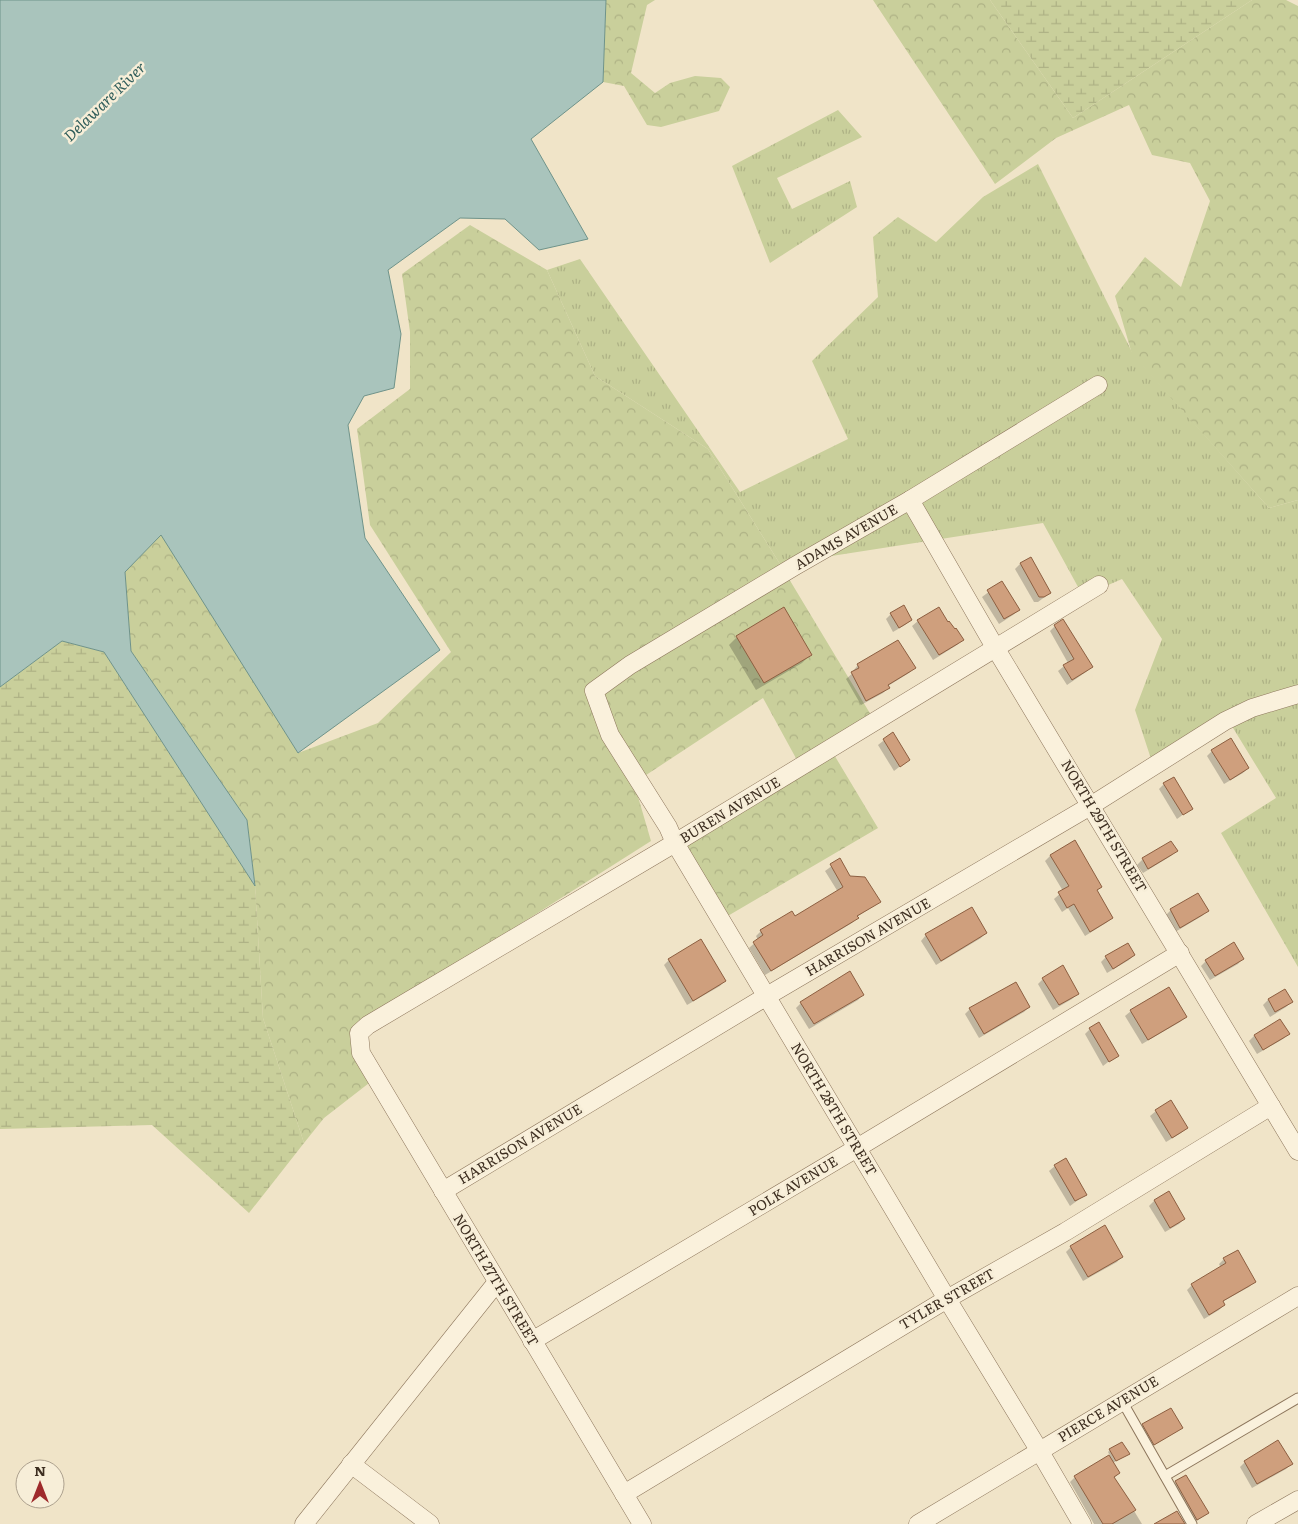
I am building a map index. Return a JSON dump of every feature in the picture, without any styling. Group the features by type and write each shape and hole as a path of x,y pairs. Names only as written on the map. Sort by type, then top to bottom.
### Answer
{"street":[{"name":"ADAMS AVENUE","path":"594,691 612,676 638,660 910,500 1098,385"},
{"name":"NORTH 29TH STREET","path":"910,500 996,649 1092,805 1298,1151"},
{"name":"BUREN AVENUE","path":"359,1033 368,1025 675,843 1099,585"},
{"name":"NORTH 28TH STREET","path":"594,691 610,735 668,827 675,843 1082,1524"},
{"name":"HARRISON AVENUE","path":"443,1191 767,996 1092,805 1226,721 1252,708 1298,694"},
{"name":"POLK AVENUE","path":"532,1341 1180,953"},
{"name":"NORTH 27TH STREET","path":"359,1033 361,1053 642,1524"},
{"name":"TYLER STREET","path":"624,1494 946,1299 1064,1232 1272,1106"},
{"path":"304,1524 497,1282"},
{"name":"PIERCE AVENUE","path":"918,1524 1298,1296"},
{"path":"352,1464 430,1524"},
{"path":"1256,1524 1298,1500"}],"lane":[{"path":"1165,1476 1298,1398"},
{"path":"1122,1401 1192,1524"}],"green space":[{"path":"606,0 655,0 647,5 631,73 655,93 670,83 695,76 721,78 730,87 719,111 661,127 647,125 624,86 603,82"},
{"path":"873,0 990,0 1073,118 1252,0 1286,0 1298,6 1298,500 1269,508 1132,354 1115,296 1145,257 1181,287 1210,201 1190,163 1152,155 1129,105 1056,138 995,184"},
{"path":"990,0 1252,0 1073,118"},
{"path":"838,110 862,137 777,178 792,209 850,181 857,207 770,263 732,166"},
{"path":"1038,164 1133,354 1269,508 1298,500 1298,967 1221,833 1276,798 1230,723 1153,765 1135,710 1162,639 1122,579 1083,596 1043,523 780,564 708,449 595,376 547,270 580,259 740,492 848,439 812,361 878,297 873,237 898,217 936,242 983,197"},
{"path":"470,225 547,270 595,376 708,449 877,725 833,753 878,828 726,917 682,843 803,771 763,698 634,783 651,841 358,1027 382,1073 324,1118 304,1143 263,1018 255,886 247,820 131,651 125,572 161,534 298,753 378,723 451,652 370,525 357,429 410,389 410,332 402,274"},
{"path":"62,641 104,652 255,886 263,1018 304,1143 249,1213 152,1125 0,1129 0,687"}],"water":[{"name":"Delaware River","path":"0,0 606,0 603,82 531,139 588,239 539,250 505,219 460,218 388,270 401,334 394,388 364,396 348,425 365,538 440,650 298,753 161,535 125,572 131,651 247,820 255,886 104,652 62,641 0,687"}],"building":[{"path":"1031,557 1051,593 1044,597 1039,597 1020,563"},
{"path":"1002,581 1020,610 1004,619 987,590"},
{"path":"904,605 912,620 899,628 890,613"},
{"path":"784,607 812,655 764,683 736,636"},
{"path":"939,607 948,622 956,628 964,640 939,655 917,620"},
{"path":"1063,619 1093,667 1072,680 1063,665 1074,659 1054,625"},
{"path":"898,640 916,668 888,685 890,688 866,701 851,672 859,668 857,664"},
{"path":"893,732 910,760 900,767 883,739"},
{"path":"1231,738 1249,768 1230,780 1211,750"},
{"path":"1174,777 1193,809 1183,815 1163,783"},
{"path":"1075,840 1102,887 1097,890 1113,918 1090,932 1074,904 1067,908 1058,892 1069,886 1050,855"},
{"path":"1171,841 1178,851 1148,869 1142,858"},
{"path":"840,858 850,876 865,877 881,902 857,916 859,918 771,971 753,942 763,935 760,930 792,911 795,916 843,887 830,864"},
{"path":"1198,893 1209,911 1180,928 1170,909"},
{"path":"972,907 987,933 941,961 925,934"},
{"path":"701,939 726,981 693,1001 668,959"},
{"path":"1234,942 1244,959 1215,976 1205,960"},
{"path":"1128,943 1135,955 1113,969 1105,956"},
{"path":"1063,965 1079,994 1059,1005 1042,978"},
{"path":"850,971 864,995 814,1024 800,1002"},
{"path":"1016,982 1030,1007 984,1034 969,1008"},
{"path":"1169,987 1187,1017 1148,1040 1130,1010"},
{"path":"1285,989 1293,1002 1275,1012 1268,999"},
{"path":"1280,1019 1290,1034 1263,1050 1254,1035"},
{"path":"1099,1022 1119,1056 1109,1062 1089,1028"},
{"path":"1171,1100 1188,1128 1172,1138 1155,1110"},
{"path":"1066,1158 1087,1195 1075,1201 1054,1165"},
{"path":"1169,1191 1185,1219 1170,1228 1154,1200"},
{"path":"1105,1225 1123,1257 1088,1277 1070,1246"},
{"path":"1238,1250 1256,1282 1223,1301 1225,1305 1209,1315 1191,1284 1226,1263 1223,1258"},
{"path":"1171,1408 1183,1428 1154,1445 1142,1424"},
{"path":"1278,1440 1293,1464 1257,1484 1244,1461"},
{"path":"1122,1442 1130,1454 1116,1461 1109,1449"},
{"path":"1109,1455 1120,1473 1114,1477 1136,1510 1112,1524 1103,1524 1074,1476"},
{"path":"1186,1475 1209,1513 1197,1520 1175,1481"},
{"path":"1177,1511 1185,1524 1154,1524"}]}
